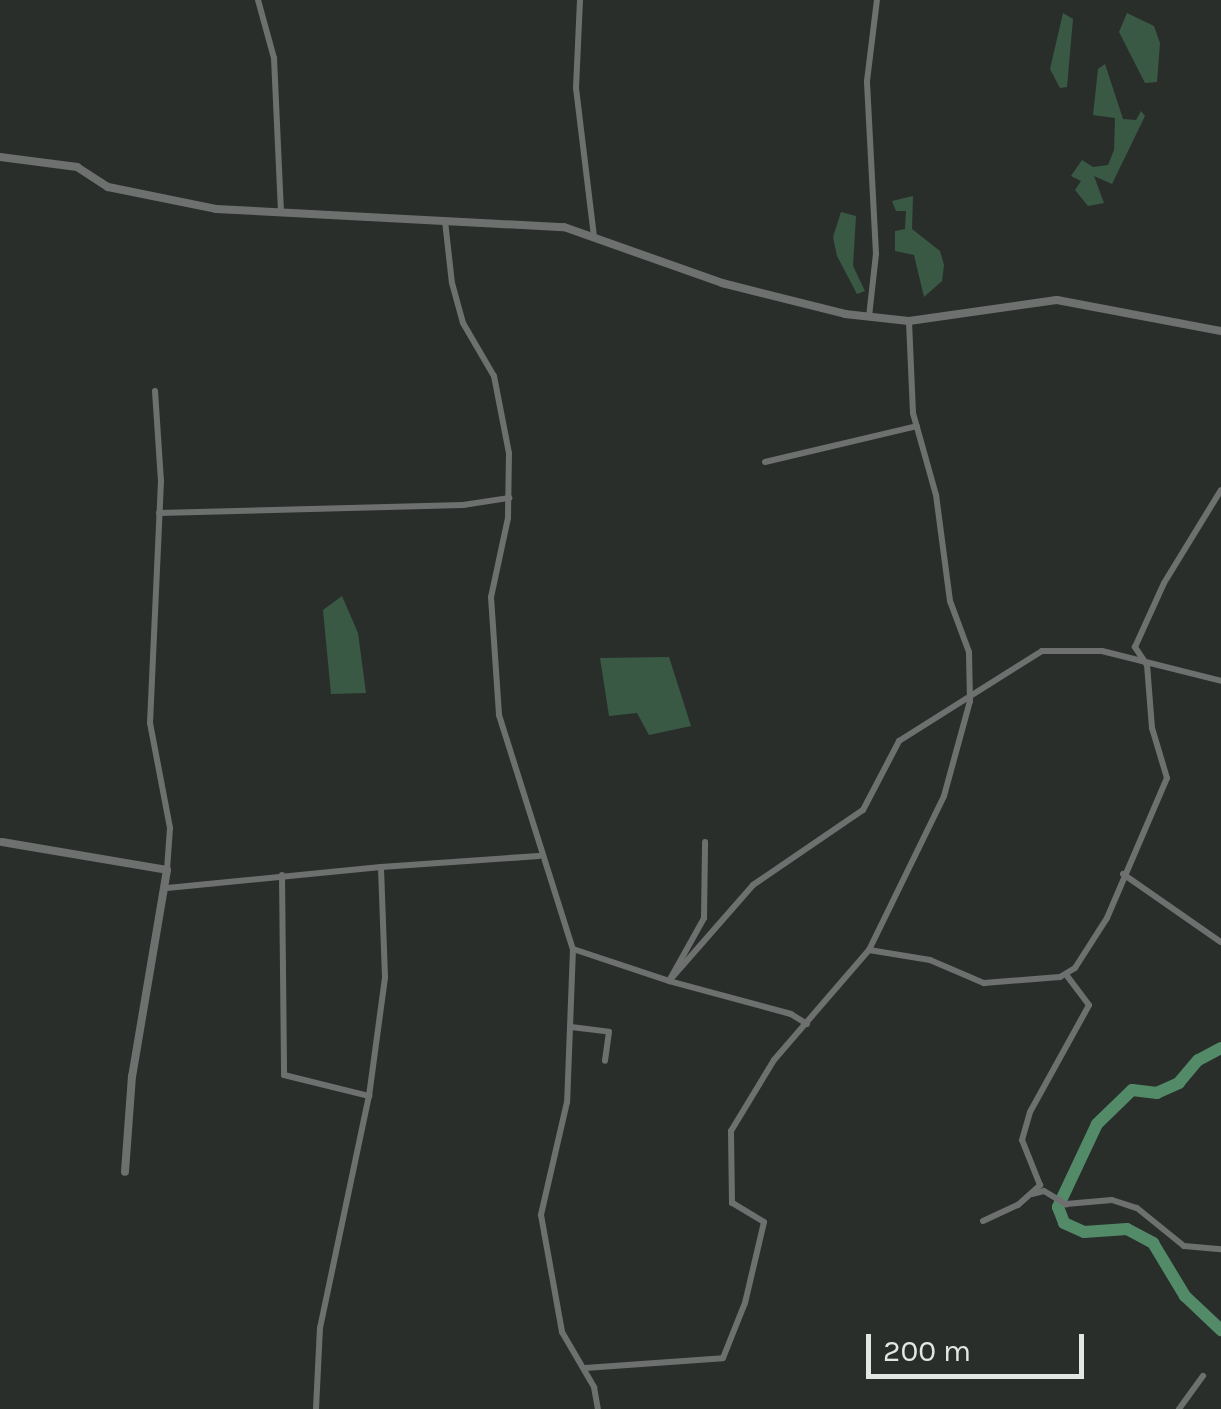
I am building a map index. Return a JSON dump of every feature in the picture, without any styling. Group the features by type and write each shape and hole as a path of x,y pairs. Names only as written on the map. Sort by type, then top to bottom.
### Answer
{"street":[{"path":"258,0 274,58 281,212"},
{"path":"580,0 576,88 594,236"},
{"path":"869,317 876,254 867,81 877,0"},
{"path":"0,157 77,167 108,187 145,197 281,212 522,220 594,236 774,298 869,317 909,321 1057,300 1221,331"},
{"path":"445,220 463,323 501,402 508,498 491,597 499,715 539,856 573,949 567,1102 542,1215 562,1332 585,1368 598,1409"},
{"path":"585,1368 723,1358 746,1302 764,1222 732,1203 731,1131 774,1060 869,950 944,796 970,701 969,652 946,585 936,495 917,426 909,321"},
{"path":"125,1172 132,1076 167,888 170,828 150,723 159,513 155,392"},
{"path":"765,462 917,426"},
{"path":"869,950 930,960 984,983 1066,975 1094,942 1167,778 1135,647 1164,583 1221,490"},
{"path":"159,513 508,498"},
{"path":"669,981 752,885 863,810 899,742 970,701 1015,663 1042,651 1140,658 1221,680"},
{"path":"2,842 166,870"},
{"path":"669,981 704,918 705,842"},
{"path":"167,888 282,875 539,856"},
{"path":"316,1409 320,1328 369,1096 385,976 381,867"},
{"path":"1123,874 1221,942"},
{"path":"282,875 284,1075 369,1096"},
{"path":"573,949 669,981 791,1014 807,1024"},
{"path":"1032,1194 1040,1174 1022,1140 1030,1112 1089,1005 1066,975"},
{"path":"572,1027 609,1032 605,1062"},
{"path":"983,1221 1044,1191 1066,1204 1112,1200 1138,1208 1184,1246 1221,1249"},
{"path":"1179,1409 1203,1376"}],"green space":[{"path":"1063,13 1073,19 1067,87 1060,88 1050,69"},
{"path":"1127,13 1154,26 1160,43 1157,82 1145,83 1119,32"},
{"path":"1105,64 1123,119 1136,120 1141,111 1145,116 1112,184 1094,176 1104,203 1088,206 1075,190 1081,181 1071,176 1082,160 1093,167 1108,165 1114,150 1115,118 1093,115 1098,69"},
{"path":"913,196 912,229 940,251 944,265 942,281 924,297 914,255 895,251 895,231 905,229 906,211 896,211 892,201"},
{"path":"841,212 856,216 853,266 865,291 857,294 837,256 833,237"},
{"path":"342,596 358,633 366,693 331,694 323,610"},
{"path":"669,657 691,726 649,735 637,713 609,716 600,658"}],"waterway":[{"path":"1221,1048 1198,1060 1179,1083 1157,1093 1132,1090 1097,1124 1058,1207 1064,1223 1084,1232 1127,1229 1153,1243 1185,1296 1221,1330"}]}
